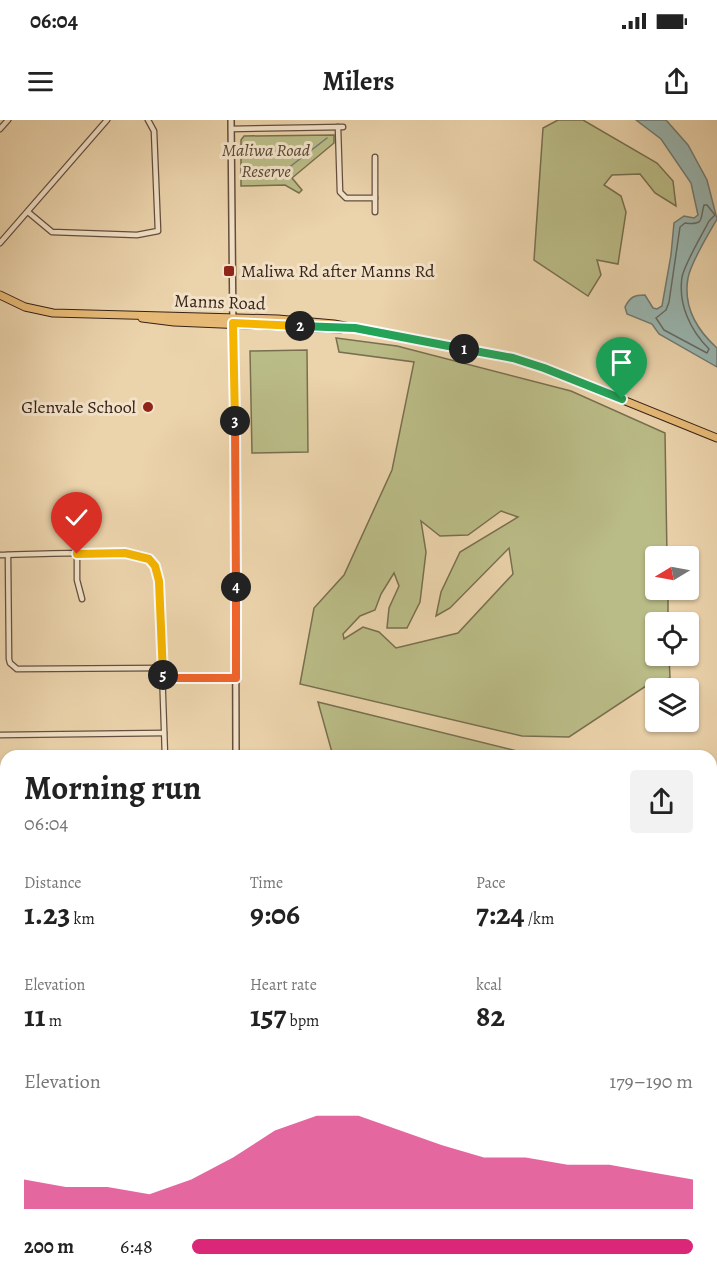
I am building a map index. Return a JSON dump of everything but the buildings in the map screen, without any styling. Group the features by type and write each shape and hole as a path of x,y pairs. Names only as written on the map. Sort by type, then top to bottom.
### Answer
{"main road":[{"name":"Manns Road","path":"0,295 25,307 45,312 120,315 174,322 233,320 355,328 513,358 544,368 717,438"}],"street":[{"path":"0,129 8,120"},
{"path":"0,243 107,120"},
{"path":"28,212 52,232 137,235 158,231 154,131 148,120"},
{"path":"231,120 236,750"},
{"path":"231,129 340,127 340,192 346,198 375,198"},
{"path":"375,157 375,212"},
{"path":"0,555 125,553 149,559 155,566 159,581 165,750"},
{"path":"77,554 77,580 82,599"},
{"path":"8,555 9,659 13,667 17,669 163,668"},
{"path":"163,678 236,678"},
{"path":"0,735 164,733"}],"green space":[{"path":"558,120 583,120 657,163 673,181 676,206 655,193 640,174 612,175 604,185 621,196 626,212 618,264 597,260 601,275 588,296 534,260 543,128"},
{"name":"Maliwa Road Reserve","path":"334,135 334,143 292,178 302,190 299,193 285,185 241,186 241,140 244,136"},
{"path":"336,338 397,346 571,391 665,433 667,546 645,546 645,600 668,600 668,612 645,612 645,666 669,666 670,678 645,678 645,687 569,737 522,736 300,684 314,608 344,575 392,470 414,362 339,352","holes":["501,511 518,517 460,552 441,592 436,616 450,608 509,548 513,574 458,633 396,648 379,632 363,627 344,639 343,634 360,616 375,610 381,594 394,573 399,586 389,608 387,628 407,628 420,602 426,552 421,521 440,536 468,535"]},
{"path":"307,350 308,452 252,453 250,351"},
{"path":"318,702 513,750 331,750"}],"water":[{"path":"636,120 666,120 688,145 707,180 717,219 693,264 687,288 693,317 703,333 717,348 717,367 659,334 652,324 627,314 625,307 633,297 638,295 645,295 653,308 657,309 662,306 674,223 684,216 694,218 698,215 691,183 661,139"}],"waterway":[{"path":"251,177 287,169 327,138"}],"place":[{"name":"Maliwa Rd after Manns Rd","path":"229,271"},
{"name":"Glenvale School","path":"148,407"}],"route":[{"path":"77,554 138,555 149,559 155,566 159,581 163,678 236,678 233,323 333,329 355,328 513,358 622,399"}]}
